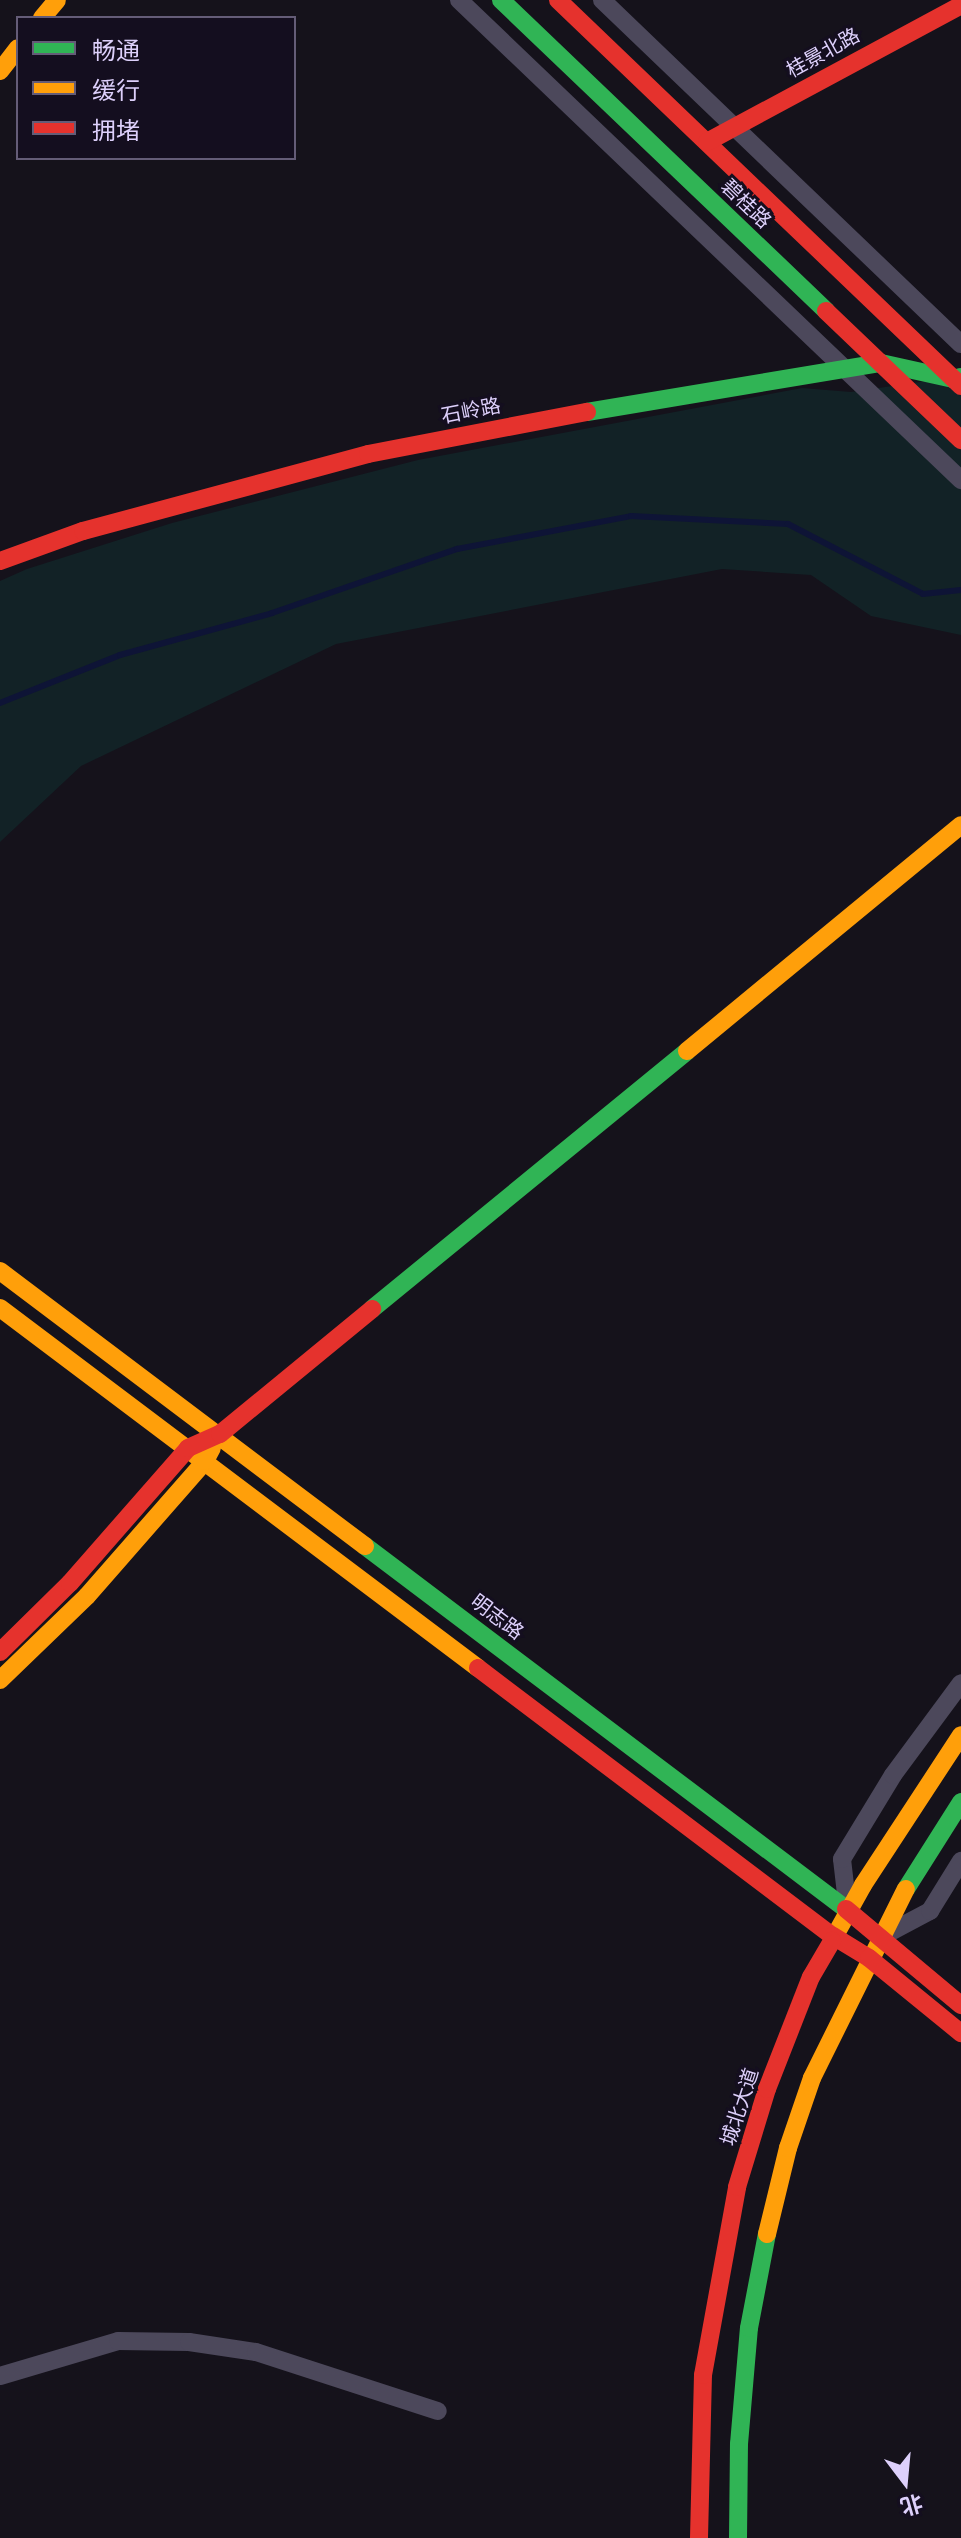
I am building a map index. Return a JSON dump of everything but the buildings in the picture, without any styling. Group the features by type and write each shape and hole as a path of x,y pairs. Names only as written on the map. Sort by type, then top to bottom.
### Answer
{"main road":[{"path":"44,16 57,0"},
{"name":"碧桂路","path":"501,0 961,440"},
{"name":"碧桂路","path":"558,0 958,381"},
{"name":"桂景北路","path":"707,142 961,5"},
{"path":"0,71 16,51"},
{"name":"石岭路","path":"0,561 83,531 368,454 506,426 881,363 958,381"},
{"path":"0,1652 70,1583 188,1448 220,1434 961,825"},
{"name":"明志路","path":"0,1271 220,1434 848,1911 961,2005"},
{"path":"0,1308 833,1936 869,1958 961,2033"},
{"path":"0,1680 87,1596 205,1461 220,1434"},
{"name":"城北大道","path":"699,2538 703,2375 711,2316 737,2187 767,2089 811,1977 833,1936 920,1793 961,1735"},
{"path":"738,2538 743,2379 751,2315 771,2212 800,2108 896,1904 961,1802"}],"street":[{"path":"459,0 961,480"},
{"path":"602,0 961,344"},
{"path":"848,1911 842,1859 893,1775 961,1683"},
{"path":"879,1938 930,1911 961,1861"},
{"path":"0,2376 118,2341 189,2342 256,2352 438,2411"}],"shaded area":[{"path":"961,376 961,635 871,616 811,575 722,569 336,644 81,766 0,842 0,581 27,569 172,523 418,460 802,388 851,392"}],"waterway":[{"path":"0,703 120,655 272,613 457,549 631,516 788,524 923,594 961,590"}],"traffic: fast":[{"path":"501,0 826,311"},
{"path":"587,412 881,363 953,379 961,377"},
{"path":"372,1309 687,1051"},
{"path":"365,1546 846,1909"},
{"path":"906,1889 961,1802"},
{"path":"738,2538 739,2444 749,2328 767,2234"}],"traffic: slow":[{"path":"44,16 57,0"},
{"path":"0,71 16,51"},
{"path":"687,1051 961,825"},
{"path":"0,1271 365,1546"},
{"path":"0,1308 478,1668"},
{"path":"0,1680 87,1596 205,1461 212,1448"},
{"path":"832,1941 863,1885 961,1735"},
{"path":"767,2234 788,2148 812,2078 906,1889"}],"traffic: jam":[{"path":"558,0 961,386"},
{"path":"707,142 961,5"},
{"path":"826,311 961,440"},
{"path":"0,561 83,531 368,454 587,412"},
{"path":"0,1652 70,1583 188,1448 220,1434 372,1309"},
{"path":"478,1668 833,1936 869,1958 961,2033"},
{"path":"846,1909 961,2005"},
{"path":"699,2538 703,2375 737,2187 767,2089 811,1977 832,1941"}]}
